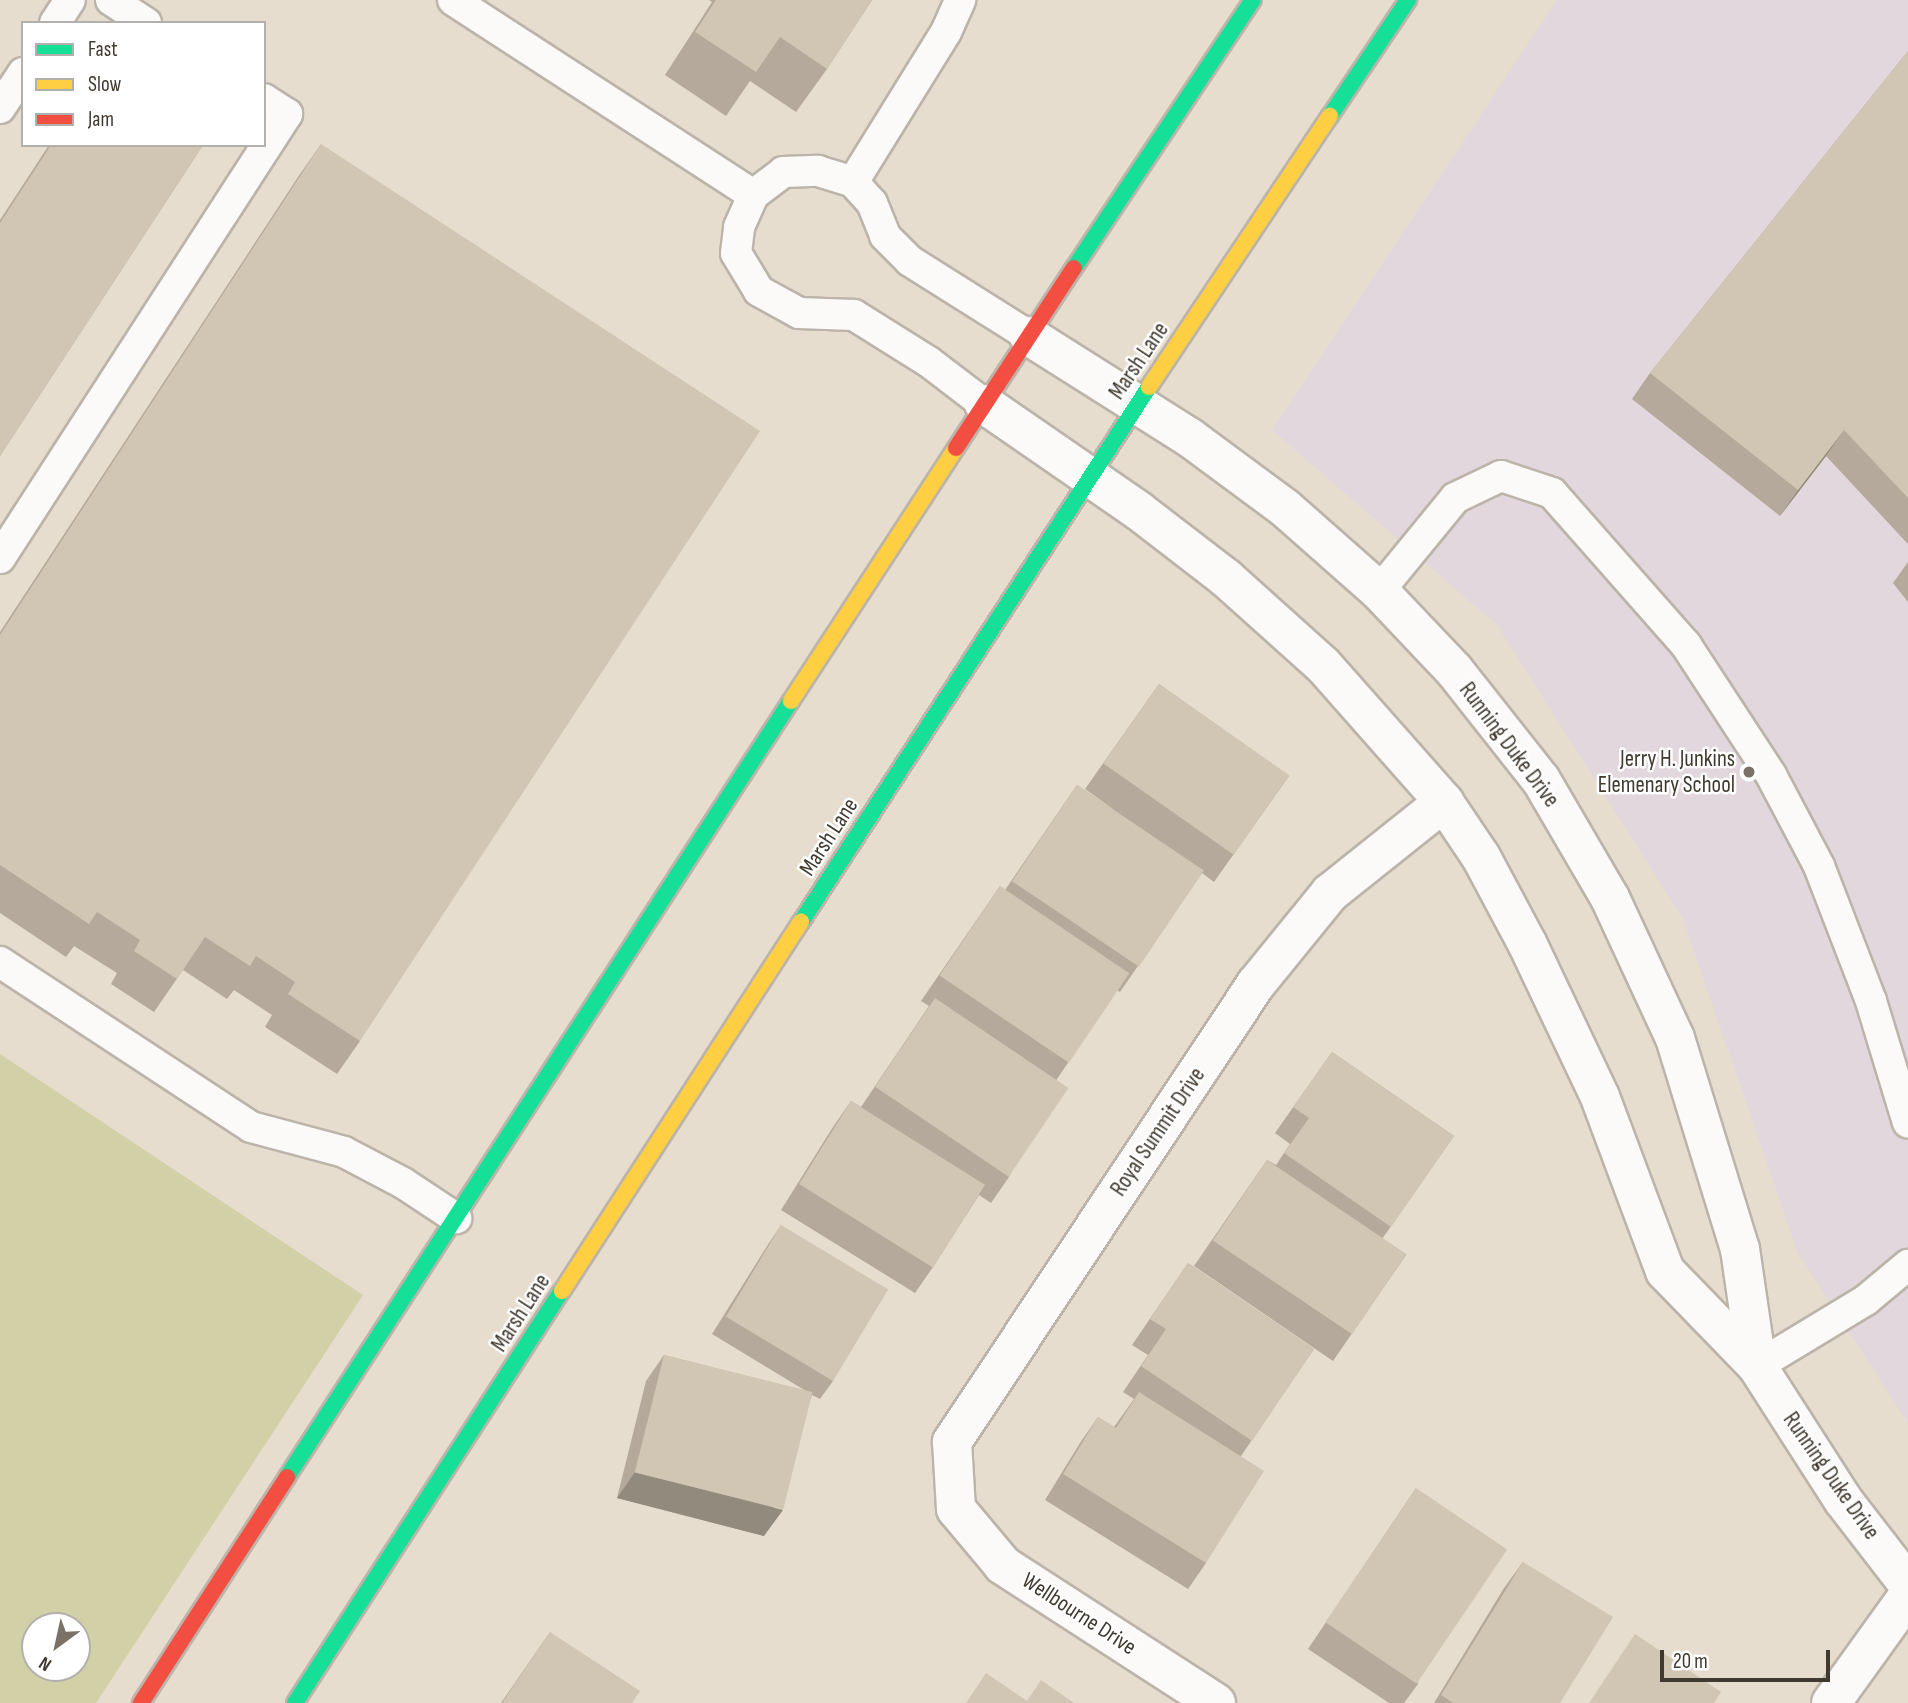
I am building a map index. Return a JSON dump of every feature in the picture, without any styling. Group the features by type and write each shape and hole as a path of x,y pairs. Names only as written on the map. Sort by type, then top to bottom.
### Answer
{"main road":[{"path":"141,1703 984,404 1253,0"},
{"name":"Marsh Lane","path":"295,1703 1137,404 1408,0"}],"street":[{"name":"Running Duke Drive","path":"1029,336 1189,437 1285,508 1379,591 1454,670 1541,780 1610,898 1675,1038 1740,1249 1757,1366"},
{"name":"Running Duke Drive","path":"984,404 1139,511 1226,578 1322,665 1444,802 1481,857 1521,931 1600,1097 1665,1271 1757,1366 1843,1500 1908,1584"},
{"name":"Royal Summit Drive","path":"956,1509 952,1442 1256,984 1330,893 1444,802"},
{"name":"Wellbourne Drive","path":"956,1509 1003,1565 1216,1703"},
{"path":"1831,1703 1908,1596"}],"lane":[{"path":"56,21 70,0"},
{"path":"111,0 143,21"},
{"path":"453,0 753,195"},
{"path":"853,182 946,32 960,0"},
{"path":"0,108 21,76"},
{"path":"266,100 287,114 266,146"},
{"path":"0,558 266,147"},
{"path":"984,404 929,362 854,315 799,313 759,291 736,253 738,227 753,195 783,172 818,172 853,182 872,203 886,236 910,261 1029,336"},
{"path":"1379,591 1455,498 1501,476 1552,493 1686,645 1770,775 1819,866 1871,1001 1908,1123"},
{"path":"0,962 251,1128 344,1152 402,1183 456,1218"},
{"path":"1757,1366 1866,1300 1908,1265"}],"shaded area":[{"name":"Jerry H. Junkins Elemenary School","path":"1557,0 1908,0 1908,1423 1798,1253 1683,919 1497,625 1272,430"},
{"path":"0,1054 363,1295 96,1703 0,1703"}],"building":[{"path":"716,0 872,0 827,69 780,37 756,72 695,32"},
{"path":"1908,51 1908,498 1844,430 1798,490 1650,373"},
{"path":"321,144 760,431 360,1041 288,994 295,982 256,956 250,966 205,937 177,979 134,951 140,940 97,912 89,924 0,865 0,635"},
{"path":"50,147 202,147 0,456 0,223"},
{"path":"1159,684 1289,775 1234,855 1103,763"},
{"path":"1077,785 1204,871 1139,967 1012,881"},
{"path":"1000,886 1129,973 1069,1063 940,976"},
{"path":"935,998 1068,1088 1009,1177 875,1087"},
{"path":"1332,1052 1454,1136 1391,1227 1284,1153 1309,1118 1293,1107"},
{"path":"851,1101 985,1185 933,1268 799,1184"},
{"path":"1267,1160 1406,1254 1352,1334 1213,1240"},
{"path":"781,1225 888,1289 833,1381 726,1317"},
{"path":"1188,1263 1314,1349 1252,1441 1141,1366 1166,1329 1150,1319"},
{"path":"664,1355 812,1392 783,1509 635,1472"},
{"path":"1139,1392 1264,1471 1206,1563 1063,1474 1098,1417 1116,1428"},
{"path":"1416,1488 1507,1550 1417,1684 1325,1622"},
{"path":"1523,1562 1613,1617 1560,1703 1453,1703 1441,1695"},
{"path":"550,1632 640,1691 632,1703 502,1703"},
{"path":"1635,1634 1721,1692 1714,1703 1589,1703"},
{"path":"986,1673 1027,1701 1041,1680 1074,1703 966,1703"}],"traffic: fast":[{"path":"1074,268 1253,0"},
{"path":"1330,116 1408,0"},
{"path":"801,922 1149,387"},
{"path":"287,1477 791,701"},
{"path":"295,1703 562,1291"}],"traffic: slow":[{"path":"1149,387 1330,116"},
{"path":"791,701 956,448"},
{"path":"562,1291 801,922"}],"traffic: jam":[{"path":"956,448 1074,268"},
{"path":"141,1703 287,1477"}],"place":[{"name":"Jerry H. Junkins Elemenary School","path":"1749,772"}]}
